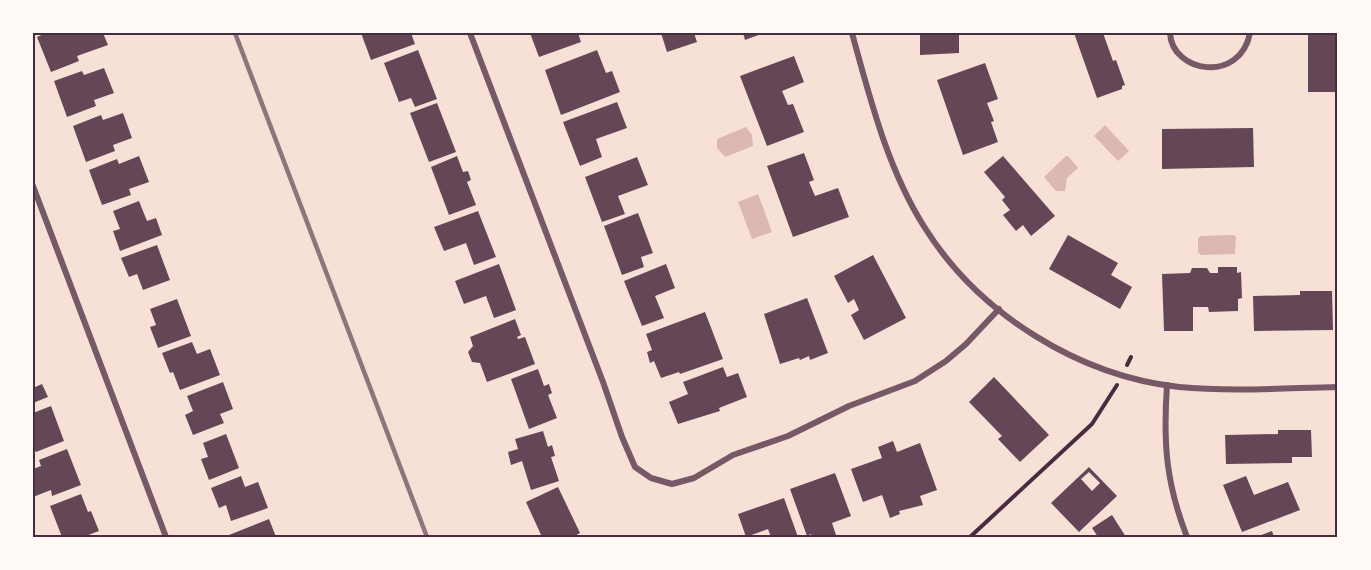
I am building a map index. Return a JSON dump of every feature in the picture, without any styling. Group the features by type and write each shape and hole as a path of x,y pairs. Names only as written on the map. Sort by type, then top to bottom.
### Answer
{"street":[{"path":"470,33 622,437 635,467 651,478 672,484 694,478 733,455 788,436 849,406 915,381 966,344 999,309"},
{"path":"852,33 886,145 912,206 924,228 946,257 968,282 999,309 1044,341 1122,375 1167,385 1213,388 1338,387"},
{"path":"1170,33 1170,40 1178,53 1194,65 1209,68 1224,66 1236,59 1246,47 1250,33"},
{"path":"33,186 166,537"},
{"path":"1167,385 1165,419 1169,482 1187,537"}],"path":[{"path":"970,537 1092,424 1131,357"}],"shaded area":[{"path":"1105,125 1129,151 1118,161 1094,136"},
{"path":"746,127 752,135 753,146 725,157 717,148 717,139"},
{"path":"1066,156 1078,168 1067,178 1065,191 1056,191 1044,177"},
{"path":"758,194 772,232 752,239 738,202"},
{"path":"1234,235 1236,237 1235,254 1201,255 1198,252 1200,236"}],"building":[{"path":"46,33 103,33 108,45 77,56 79,61 51,72 37,37"},
{"path":"361,33 411,33 415,44 371,60"},
{"path":"530,33 578,33 581,42 539,57"},
{"path":"661,33 694,33 697,42 667,52"},
{"path":"743,33 764,33 745,40"},
{"path":"920,33 959,33 959,53 920,55"},
{"path":"1074,33 1103,33 1125,85 1122,89 1097,98"},
{"path":"1308,33 1338,33 1338,92 1308,92"},
{"path":"418,50 437,99 415,107 411,98 399,102 384,63"},
{"path":"597,50 606,73 612,71 620,92 561,115 545,70"},
{"path":"794,56 804,82 782,91 788,105 793,104 804,132 767,146 740,76"},
{"path":"985,63 998,99 987,103 994,121 991,122 998,142 963,155 937,80"},
{"path":"104,68 114,93 94,100 96,106 67,117 54,81 82,71 84,75"},
{"path":"617,102 627,128 596,139 602,157 580,166 563,122"},
{"path":"437,103 456,152 429,162 410,113"},
{"path":"123,113 132,138 113,145 115,151 86,162 73,126 101,115 103,120"},
{"path":"1253,128 1254,167 1162,169 1162,129"},
{"path":"804,153 814,180 809,182 815,196 838,188 849,217 793,237 767,166"},
{"path":"139,156 149,182 129,189 131,195 102,205 89,170 117,159 119,164"},
{"path":"457,156 463,172 468,171 471,180 467,182 476,205 449,215 431,167"},
{"path":"1003,156 1055,216 1031,236 1023,225 1016,231 1003,215 1010,210 1002,200 1005,197 984,172"},
{"path":"637,157 648,185 618,196 625,214 602,222 585,177"},
{"path":"139,201 147,221 156,218 162,235 120,251 113,231 120,229 113,211"},
{"path":"478,211 496,257 474,265 466,243 444,251 434,227"},
{"path":"638,213 653,253 641,257 644,267 622,275 604,226"},
{"path":"1068,235 1118,263 1111,275 1132,287 1120,309 1049,269"},
{"path":"157,245 170,280 143,290 137,274 129,277 121,258"},
{"path":"873,255 906,318 864,340 851,315 859,310 854,299 848,303 834,276"},
{"path":"499,264 516,310 494,318 486,296 464,304 455,281"},
{"path":"666,264 675,288 655,296 664,318 642,326 624,281"},
{"path":"1218,267 1237,267 1237,273 1241,272 1242,298 1238,299 1238,311 1209,312 1208,307 1193,307 1193,331 1164,331 1162,274 1190,273 1192,268 1207,268 1210,273 1218,273"},
{"path":"1300,291 1332,291 1333,330 1254,331 1253,296 1300,295"},
{"path":"807,298 828,353 810,360 809,356 780,364 764,314"},
{"path":"177,299 191,336 158,348 150,327 156,325 150,309"},
{"path":"705,312 723,359 661,378 654,361 650,363 647,352 652,350 646,334"},
{"path":"515,319 521,335 517,337 518,339 525,337 535,364 487,382 480,363 472,362 468,352 473,346 470,337"},
{"path":"192,342 197,354 210,349 220,375 180,390 162,353"},
{"path":"723,367 727,377 738,373 747,397 719,408 720,411 678,424 669,402 688,394 683,382"},
{"path":"538,369 544,386 549,384 552,393 548,395 557,418 529,429 511,379"},
{"path":"994,377 1049,435 1020,462 998,439 1002,436 969,402"},
{"path":"223,382 233,409 220,414 224,423 193,435 185,415 193,411 187,396"},
{"path":"42,384 48,397 33,403 33,388"},
{"path":"51,406 64,441 36,452 33,448 33,413"},
{"path":"1278,430 1311,430 1312,457 1292,457 1292,463 1226,464 1225,435 1278,434"},
{"path":"543,431 548,447 552,445 555,456 551,457 559,481 531,490 522,461 511,465 508,452 518,449 515,439"},
{"path":"226,434 239,468 209,480 201,459 208,457 203,443"},
{"path":"893,441 897,452 920,443 937,490 920,496 923,505 899,511 900,514 890,518 882,495 863,502 851,469 882,458 878,447"},
{"path":"67,449 81,485 52,496 51,490 33,497 33,469 41,466 39,460"},
{"path":"1089,467 1117,496 1079,532 1051,503","holes":["1089,472 1100,483 1092,491 1081,479"]},
{"path":"835,473 851,516 832,523 836,535 832,537 812,537 811,534 807,536 790,489"},
{"path":"241,476 245,487 258,482 268,508 231,521 226,505 219,508 211,488"},
{"path":"1246,476 1254,495 1288,482 1300,510 1242,532 1223,485"},
{"path":"558,487 580,533 573,537 556,537 555,535 542,537 526,502"},
{"path":"81,494 99,531 83,537 62,537 50,506"},
{"path":"784,498 798,537 771,537 768,529 746,537 738,514"},
{"path":"1112,515 1126,537 1098,537 1092,528"},
{"path":"269,519 276,537 230,537 229,535"},
{"path":"1272,531 1274,537 1256,537"}],"railway":[{"path":"235,33 427,537"}]}
